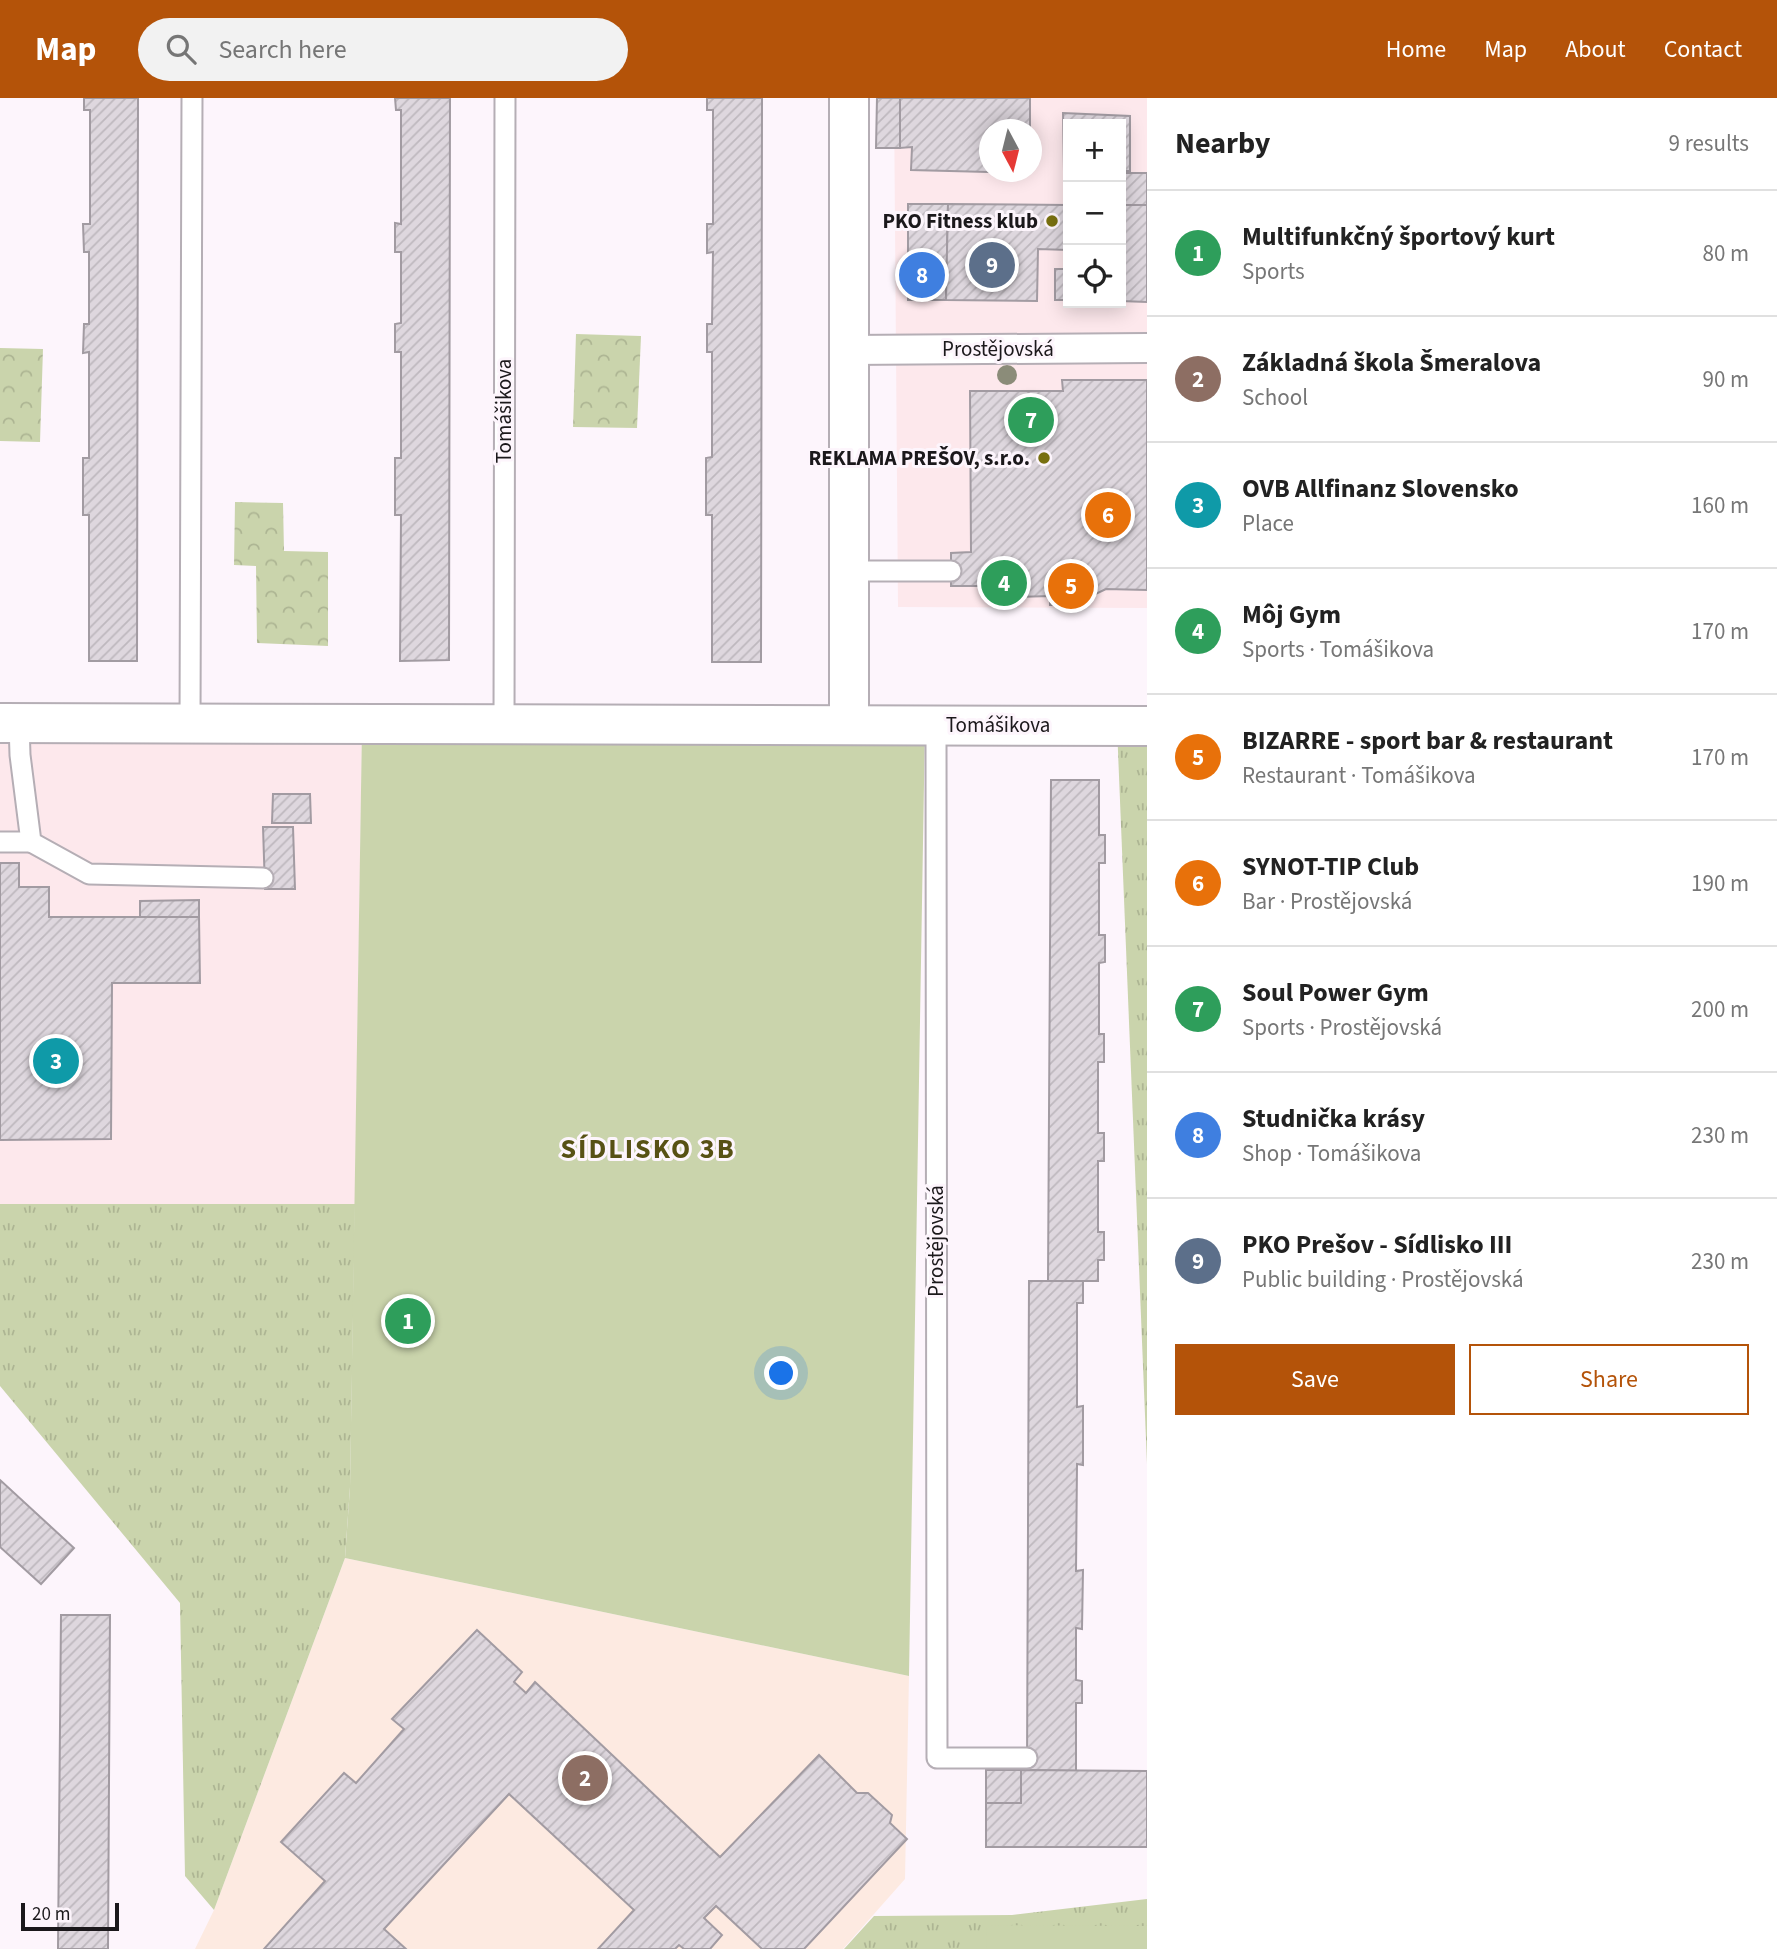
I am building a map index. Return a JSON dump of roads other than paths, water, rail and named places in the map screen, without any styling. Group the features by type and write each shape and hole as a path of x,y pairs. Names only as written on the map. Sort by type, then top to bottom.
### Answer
{"street":[{"path":"849,98 849,723"},
{"name":"Prostějovská","path":"849,350 1147,348"},
{"name":"Tomášikova","path":"10,723 849,723 1147,726"}],"lane":[{"path":"190,723 192,98"},
{"name":"Tomášikova","path":"504,724 505,98"},
{"path":"849,571 951,571"},
{"path":"10,723 20,755 31,842"},
{"name":"Prostějovská","path":"936,724 936,1758 1027,1758"},
{"path":"0,842 31,842 89,874 263,878"}],"place":[{"name":"PKO Fitness klub","path":"1052,221"},
{"name":"PKO Prešov - Sídlisko III","path":"992,265"},
{"name":"Studnička krásy","path":"922,275"},
{"name":"Soul Power Gym","path":"1031,420"},
{"name":"REKLAMA PREŠOV, s.r.o.","path":"1044,458"},
{"name":"SYNOT-TIP Club","path":"1108,515"},
{"name":"Môj Gym","path":"1004,583"},
{"name":"BIZARRE - sport bar & restaurant","path":"1071,586"},
{"name":"OVB Allfinanz Slovensko","path":"56,1061"},
{"name":"Multifunkčný športový kurt","path":"408,1321"},
{"name":"Základná škola Šmeralova","path":"585,1778"}],"district":[{"name":"SÍDLISKO 3B","path":"648,1149"}]}
